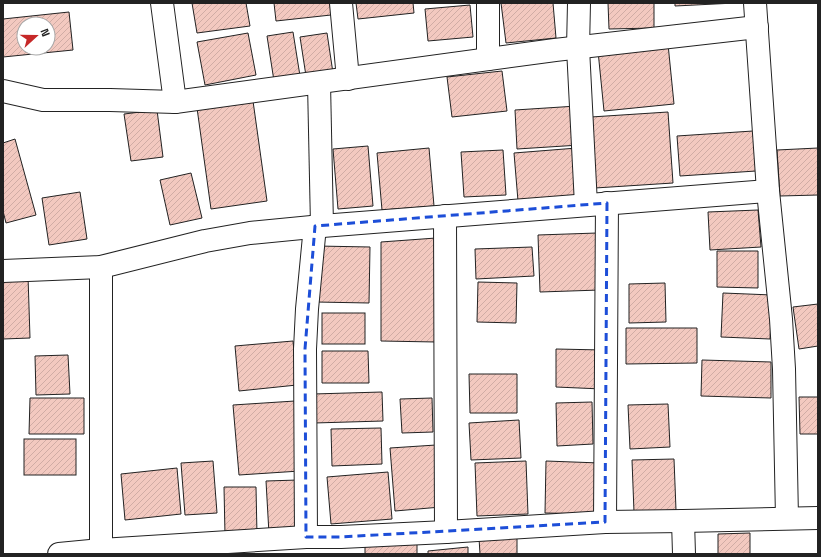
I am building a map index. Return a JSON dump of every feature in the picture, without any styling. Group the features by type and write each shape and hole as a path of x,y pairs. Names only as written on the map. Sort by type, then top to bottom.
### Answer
{"street":[{"path":"162,3 175,102"},
{"path":"341,3 348,79"},
{"path":"488,3 488,60"},
{"path":"579,3 578,48 597,204 605,522"},
{"path":"755,3 768,191 781,319 788,518"},
{"path":"3,91 43,100 175,102 578,48 757,27"},
{"path":"306,537 305,349 307,309 318,226 320,83"},
{"path":"3,271 101,267 205,241 250,233 318,226 768,191"},
{"path":"444,216 446,532"},
{"path":"101,267 101,552"},
{"path":"59,554 306,537 341,546 446,532 605,522 818,518"},
{"path":"683,521 684,554"}],"highlighted area":[{"path":"607,203 605,522 341,537 306,537 305,349 315,226"}],"building":[{"path":"192,3 246,3 250,26 197,33"},
{"path":"274,3 330,3 331,15 276,21"},
{"path":"356,3 413,3 414,13 358,19"},
{"path":"501,3 553,3 556,38 506,43"},
{"path":"608,3 654,3 654,28 609,29"},
{"path":"675,3 735,3 675,6"},
{"path":"470,5 473,37 428,41 425,9"},
{"path":"69,12 73,50 56,52 56,16 31,16"},
{"path":"16,18 16,56 3,57 3,19"},
{"path":"293,32 300,76 274,81 267,36"},
{"path":"248,33 256,75 205,85 197,42"},
{"path":"327,33 333,73 306,76 300,37"},
{"path":"668,44 674,104 604,111 598,51"},
{"path":"502,71 507,111 452,117 447,77"},
{"path":"253,101 267,201 211,209 197,108"},
{"path":"577,106 580,145 517,149 515,110"},
{"path":"157,110 163,157 131,161 124,114"},
{"path":"668,112 673,183 595,188 591,117"},
{"path":"753,131 756,171 680,176 677,136"},
{"path":"15,139 36,215 6,223 3,211 3,143"},
{"path":"368,146 373,206 338,209 333,149"},
{"path":"429,148 434,206 382,210 377,153"},
{"path":"577,148 581,196 518,201 514,153"},
{"path":"818,148 818,195 780,196 777,150"},
{"path":"503,150 506,195 464,197 461,152"},
{"path":"191,173 202,218 170,225 160,180"},
{"path":"80,192 87,239 49,245 42,198"},
{"path":"758,210 761,247 710,250 708,212"},
{"path":"597,233 600,290 540,292 538,235"},
{"path":"436,238 436,342 381,341 381,242"},
{"path":"317,246 370,247 369,303 316,302"},
{"path":"532,247 534,276 476,279 475,249"},
{"path":"717,251 758,251 758,288 717,287"},
{"path":"28,276 30,338 3,339 3,277"},
{"path":"478,282 517,283 516,323 477,322"},
{"path":"665,283 666,322 629,323 629,284"},
{"path":"723,293 772,295 770,339 721,337"},
{"path":"818,304 818,346 799,349 793,307"},
{"path":"322,313 365,313 365,344 322,344"},
{"path":"626,328 697,328 697,363 626,364"},
{"path":"293,341 297,385 239,391 235,346"},
{"path":"556,349 603,350 602,389 556,387"},
{"path":"322,351 368,351 369,383 322,383"},
{"path":"68,355 70,394 36,395 35,356"},
{"path":"702,360 771,362 771,398 701,396"},
{"path":"469,374 517,374 517,413 470,413"},
{"path":"382,392 383,421 314,423 313,394"},
{"path":"799,397 818,397 818,434 800,434"},
{"path":"30,398 84,398 84,434 29,434"},
{"path":"432,398 433,432 402,433 400,399"},
{"path":"295,401 300,471 239,475 233,405"},
{"path":"592,402 593,444 557,446 556,403"},
{"path":"668,404 670,447 630,449 628,405"},
{"path":"519,420 521,458 471,460 469,423"},
{"path":"381,428 382,464 332,466 331,429"},
{"path":"24,439 76,439 76,475 24,475"},
{"path":"436,445 441,507 395,511 390,448"},
{"path":"674,459 676,510 634,512 632,460"},
{"path":"213,461 217,513 185,515 181,463"},
{"path":"526,461 528,514 477,516 475,463"},
{"path":"546,461 600,463 598,514 545,513"},
{"path":"177,468 181,514 125,520 121,474"},
{"path":"388,472 392,519 331,524 327,477"},
{"path":"298,480 300,533 269,534 266,481"},
{"path":"224,487 256,487 257,535 225,535"},
{"path":"750,533 750,554 718,554 718,534"},
{"path":"517,536 517,554 480,554 479,538"},
{"path":"417,541 417,554 365,554 365,542"},
{"path":"468,547 468,554 428,554 428,551"}]}
